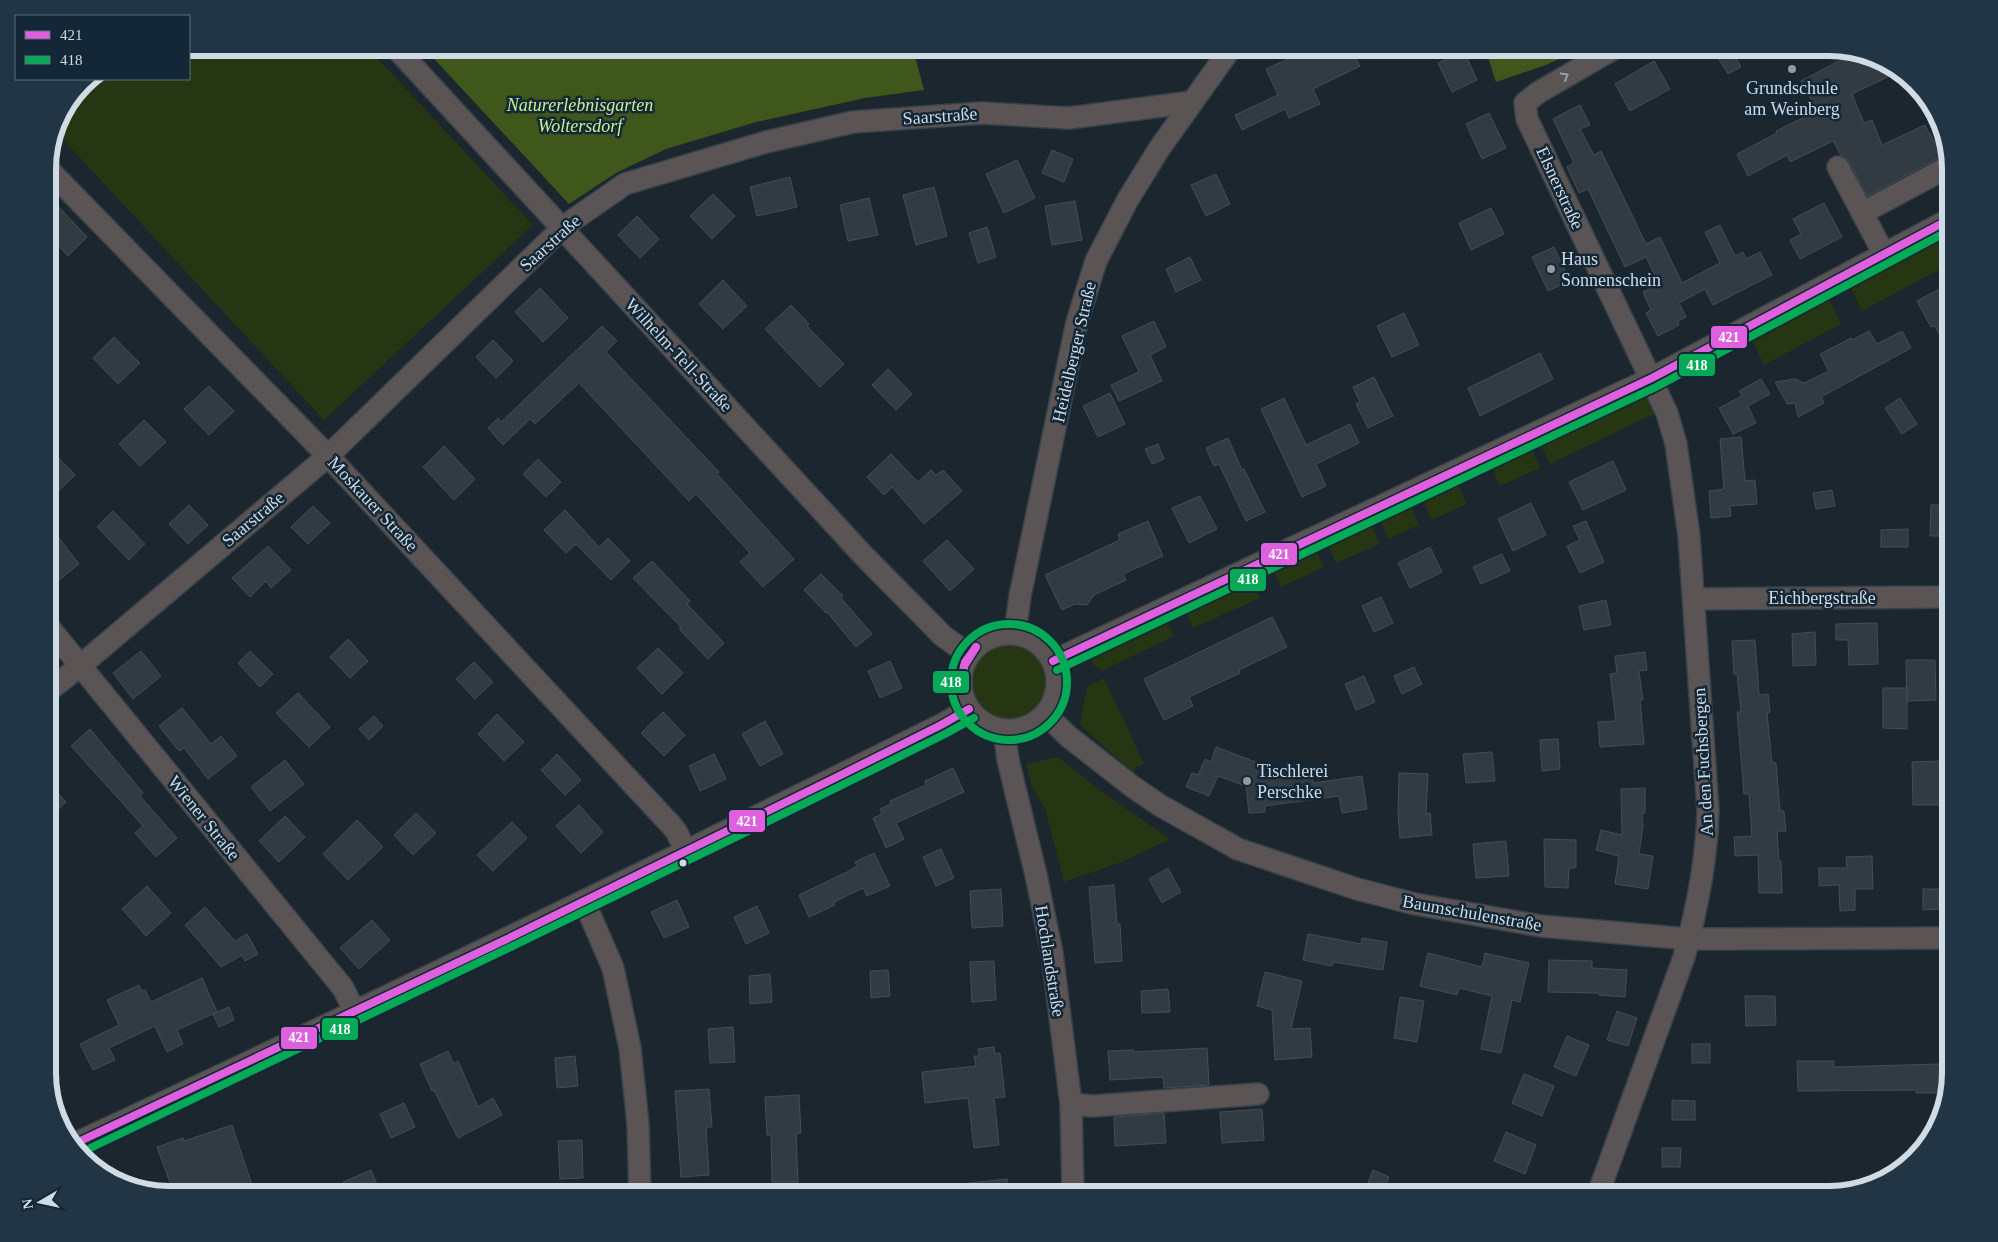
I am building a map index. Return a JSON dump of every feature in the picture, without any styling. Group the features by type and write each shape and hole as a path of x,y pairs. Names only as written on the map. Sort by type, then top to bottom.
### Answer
{"street":[{"name":"Wilhelm-Tell-Straße","path":"403,56 864,556 943,636 968,654"},
{"name":"Heidelberger Straße","path":"1015,633 1020,596 1077,322 1096,261 1131,194 1159,149 1225,56"},
{"name":"Elsnerstraße","path":"1601,56 1539,92 1525,103 1527,119 1652,378"},
{"name":"Saarstraße","path":"56,685 328,456 563,229 625,184 766,142 853,122 982,113 1069,118 1192,102"},
{"path":"1838,167 1884,254"},
{"path":"1862,213 1942,170"},
{"name":"Moskauer Straße","path":"56,177 328,456 676,831 686,850"},
{"path":"1053,662 1652,378 1942,223"},
{"name":"An den Fuchsbergen","path":"1601,1186 1677,978 1694,922 1707,847 1708,810 1689,536 1676,444 1668,413 1652,378"},
{"name":"Eichbergstraße","path":"1694,599 1942,597"},
{"path":"1015,633 1027,636 1038,642 1046,651 1053,662 1057,675 1057,689 1053,702 1045,714 1033,724 1019,729 1004,730 990,727 968,709 962,696 960,682 962,667 968,654 977,644 989,637 1015,633"},
{"name":"Wiener Straße","path":"56,636 343,988 355,1012"},
{"path":"79,1141 355,1012 933,728 968,709"},
{"name":"Baumschulenstraße","path":"1045,714 1126,781 1161,806 1238,849 1367,892 1460,913 1541,926 1689,939 1942,938"},
{"name":"Hochlandstraße","path":"1004,730 1008,760 1036,875 1052,953 1070,1104 1073,1186"},
{"path":"584,900 613,968 630,1048 638,1124 640,1186"},
{"path":"1070,1104 1093,1106 1258,1094"}],"green space":[{"path":"190,56 375,56 533,225 324,420 61,137 71,113 84,95 100,80 190,80"},
{"name":"Naturerlebnisgarten Woltersdorf","path":"431,56 915,56 924,90 865,98 756,122 666,149 616,173 569,204"},
{"path":"1488,56 1566,56 1546,65 1496,82"},
{"path":"1942,232 1942,268 1862,311 1848,283"},
{"path":"1827,295 1841,324 1764,365 1750,336"},
{"path":"1640,396 1650,400 1656,413 1550,464 1539,442"},
{"path":"1530,446 1540,468 1500,486 1490,465"},
{"path":"1457,481 1466,504 1432,520 1422,497"},
{"path":"1410,503 1419,525 1388,539 1379,517"},
{"path":"1370,522 1380,544 1336,563 1326,542"},
{"path":"1315,547 1324,567 1281,587 1272,567"},
{"path":"1251,578 1260,598 1193,628 1184,608"},
{"path":"1166,620 1174,636 1102,671 1094,665 1090,657"},
{"path":"1009,645 1023,648 1035,656 1043,668 1046,682 1043,696 1035,708 1023,716 1009,719 995,716 983,708 975,696 972,682 975,668 983,656 995,648"},
{"path":"1104,678 1144,764 1135,768 1134,773 1080,725 1087,687"},
{"path":"1058,757 1102,792 1170,839 1122,862 1064,882 1045,808 1032,788 1026,764"}],"building":[{"path":"1294,56 1355,56 1360,66 1313,89 1320,104 1289,118 1285,109 1242,130 1235,115 1278,95 1266,69"},
{"path":"1453,56 1466,56 1477,80 1452,92 1438,63"},
{"path":"1717,56 1735,56 1741,67 1728,74"},
{"path":"1846,57 1858,60 1885,71 1891,75 1852,94 1864,123 1872,120 1882,145 1925,125 1941,156 1867,196 1849,161 1841,155 1833,141 1790,162 1787,155 1748,176 1737,154 1777,133 1776,131 1817,111 1801,81"},
{"path":"1654,61 1670,89 1630,111 1615,84"},
{"path":"1580,105 1590,125 1580,129 1594,155 1601,151 1646,244 1660,237 1682,283 1720,263 1705,232 1720,225 1735,256 1743,252 1746,259 1760,252 1772,275 1713,305 1705,289 1679,303 1686,317 1678,321 1679,325 1658,336 1646,313 1651,310 1643,292 1659,284 1646,257 1625,267 1588,189 1579,193 1567,167 1574,163 1553,119"},
{"path":"1489,113 1506,148 1482,159 1466,124"},
{"path":"1052,150 1073,159 1064,182 1042,173"},
{"path":"1017,160 1035,198 1004,213 986,174"},
{"path":"1216,174 1230,204 1206,216 1191,185"},
{"path":"790,177 797,207 757,216 750,187"},
{"path":"934,187 947,236 916,245 903,195"},
{"path":"713,194 735,216 712,239 690,216"},
{"path":"869,198 878,235 848,241 840,205"},
{"path":"1075,201 1082,240 1052,245 1045,206"},
{"path":"1824,203 1842,237 1800,259 1790,240 1801,234 1793,219"},
{"path":"56,206 87,237 68,256 56,243"},
{"path":"1491,208 1504,234 1471,250 1459,223"},
{"path":"637,216 659,239 640,258 618,235"},
{"path":"987,227 996,257 978,263 969,233"},
{"name":"Haus Sonnenschein","path":"1554,247 1570,281 1548,291 1532,257"},
{"path":"1190,257 1201,280 1176,292 1166,269"},
{"path":"723,280 747,306 723,329 699,304"},
{"path":"1942,287 1942,340 1935,326 1931,327 1917,301"},
{"path":"540,288 568,318 543,342 515,312"},
{"path":"791,305 809,324 807,326 844,364 820,387 765,329"},
{"path":"1404,313 1419,345 1392,357 1377,326"},
{"path":"1154,321 1166,347 1150,355 1162,381 1119,401 1111,385 1139,372 1122,336"},
{"path":"602,326 617,341 606,352 719,472 717,474 794,559 763,587 740,562 750,553 696,494 689,501 579,383 535,424 530,419 503,445 488,428 498,418 501,422"},
{"path":"1869,331 1877,344 1902,331 1911,348 1821,397 1824,403 1798,417 1795,403 1787,404 1775,382 1795,379 1804,383 1829,371 1820,354"},
{"path":"114,337 140,363 118,384 93,358"},
{"path":"493,340 513,361 496,378 476,357"},
{"path":"1540,353 1553,379 1480,416 1468,388"},
{"path":"888,369 912,394 896,410 872,385"},
{"path":"1374,377 1393,416 1368,428 1356,404 1360,402 1353,387"},
{"path":"1761,379 1770,394 1748,406 1756,423 1733,434 1719,408 1742,396 1739,391"},
{"path":"209,386 234,411 209,435 184,409"},
{"path":"1110,393 1125,424 1098,437 1083,406"},
{"path":"1284,398 1306,445 1350,424 1359,443 1316,464 1326,486 1302,497 1261,409"},
{"path":"1900,398 1917,424 1902,434 1885,408"},
{"path":"144,420 166,442 140,466 119,444"},
{"path":"1741,437 1745,481 1755,480 1757,504 1730,506 1731,516 1711,518 1709,491 1724,489 1720,439"},
{"path":"1228,438 1242,470 1244,469 1265,512 1246,521 1219,464 1214,466 1206,448"},
{"path":"1158,444 1164,459 1152,464 1145,449"},
{"path":"444,446 475,479 454,500 423,467"},
{"path":"891,454 918,482 931,470 936,475 943,470 962,491 924,524 892,487 884,495 867,477"},
{"path":"56,455 75,475 56,493"},
{"path":"538,459 561,482 546,497 523,474"},
{"path":"1613,461 1626,490 1583,510 1569,482"},
{"path":"1832,490 1835,506 1816,509 1813,493"},
{"path":"1200,496 1217,529 1189,543 1172,508"},
{"path":"1531,503 1546,535 1513,551 1498,519"},
{"path":"189,505 208,525 188,544 169,524"},
{"path":"1931,505 1942,505 1942,536 1930,536"},
{"path":"313,506 330,523 308,544 291,527"},
{"path":"565,510 599,547 608,538 630,561 611,580 576,544 566,553 544,530"},
{"path":"113,511 145,544 129,560 97,527"},
{"path":"1148,521 1163,556 1123,574 1126,580 1094,595 1087,605 1075,604 1062,610 1045,575 1120,540 1118,534"},
{"path":"1586,521 1604,562 1580,573 1567,546 1580,540 1573,526"},
{"path":"1908,529 1908,547 1881,547 1881,530"},
{"path":"56,534 79,564 56,583"},
{"path":"947,540 974,569 950,591 923,561"},
{"path":"268,546 291,570 271,588 266,581 250,597 232,578"},
{"path":"1430,547 1442,572 1410,588 1398,563"},
{"path":"1502,554 1510,571 1481,584 1473,567"},
{"path":"652,561 690,601 687,604 724,643 708,659 680,630 680,626 633,578"},
{"path":"821,574 843,596 841,598 872,634 856,647 827,612 804,590"},
{"path":"1381,597 1393,623 1374,632 1362,606"},
{"path":"1606,600 1611,625 1584,630 1579,606"},
{"path":"1272,617 1287,647 1239,670 1240,673 1189,697 1193,706 1164,720 1144,679"},
{"path":"1877,623 1878,664 1849,665 1848,640 1836,640 1836,624"},
{"path":"1815,632 1816,665 1793,666 1792,634"},
{"path":"348,639 368,661 350,678 330,657"},
{"path":"1755,640 1759,695 1768,694 1770,712 1767,713 1772,763 1776,763 1780,811 1784,811 1786,831 1777,831 1779,861 1781,861 1782,893 1759,893 1758,855 1735,856 1734,837 1752,836 1749,794 1744,794 1737,712 1741,712 1737,674 1734,674 1732,641"},
{"path":"658,648 683,673 662,694 637,668"},
{"path":"141,651 161,676 133,699 113,673"},
{"path":"250,651 273,674 260,687 238,663"},
{"path":"1645,652 1647,670 1639,671 1643,700 1640,700 1644,744 1600,747 1598,722 1616,721 1610,674 1617,673 1615,656"},
{"path":"1906,660 1935,660 1936,700 1907,701"},
{"path":"890,661 902,688 880,698 868,671"},
{"path":"474,662 493,682 475,699 456,679"},
{"path":"1414,667 1422,684 1402,694 1394,676"},
{"path":"1364,676 1375,702 1356,710 1345,684"},
{"path":"1883,688 1907,688 1907,729 1883,728"},
{"path":"298,693 330,727 309,747 276,713"},
{"path":"182,708 211,744 221,736 237,756 208,779 184,748 179,751 159,726"},
{"path":"663,712 685,735 664,756 641,733"},
{"path":"497,714 524,742 504,761 478,734"},
{"path":"374,716 383,726 369,740 359,729"},
{"path":"765,721 783,754 760,766 742,734"},
{"path":"90,729 143,793 140,796 177,838 156,857 135,833 143,826 71,746"},
{"path":"1558,739 1560,769 1542,771 1540,740"},
{"path":"1216,747 1261,764 1262,775 1311,769 1313,783 1362,776 1367,809 1342,813 1339,796 1265,806 1265,812 1249,813 1246,786 1218,776 1209,796 1186,787 1192,773 1198,775 1205,759 1211,762"},
{"path":"1492,752 1495,781 1466,783 1463,754"},
{"path":"557,754 581,780 565,795 541,770"},
{"path":"714,754 726,779 700,791 689,766"},
{"path":"285,760 304,784 270,811 251,787"},
{"path":"1941,761 1942,805 1913,805 1912,762"},
{"path":"953,768 964,792 896,823 904,839 886,848 873,818 882,814 880,809 891,804 890,801 926,785 925,781"},
{"path":"1399,773 1428,774 1426,814 1430,813 1432,835 1400,838 1398,814"},
{"path":"1645,788 1645,813 1642,814 1643,826 1639,854 1653,856 1648,889 1615,884 1619,856 1596,850 1601,830 1622,835 1621,789"},
{"path":"56,791 66,802 56,811"},
{"path":"579,805 603,832 581,853 556,826"},
{"path":"416,813 436,833 413,855 394,835"},
{"path":"285,816 305,837 279,862 259,841"},
{"path":"357,820 383,847 348,880 323,854"},
{"path":"512,822 527,838 493,871 477,855"},
{"path":"1544,839 1576,840 1576,868 1569,868 1568,888 1545,887"},
{"path":"1506,841 1509,876 1476,878 1473,844"},
{"path":"941,849 954,878 936,886 923,857"},
{"path":"874,853 890,886 867,896 863,888 834,902 835,905 809,917 799,895 847,872 857,866 855,862"},
{"path":"1872,856 1873,889 1855,889 1855,910 1840,911 1839,885 1819,886 1819,868 1847,868 1846,857"},
{"path":"1168,868 1181,892 1162,903 1149,879"},
{"path":"1114,885 1117,924 1120,924 1122,961 1095,963 1089,887"},
{"path":"147,886 171,913 146,936 122,909"},
{"path":"1001,889 1003,926 972,928 970,891"},
{"path":"1923,889 1939,889 1939,909 1923,910"},
{"path":"677,900 689,927 664,938 651,912"},
{"path":"757,906 769,933 746,944 734,917"},
{"path":"205,907 235,941 247,934 258,954 245,961 242,955 221,967 185,925"},
{"path":"372,920 390,940 359,969 340,948"},
{"path":"1308,934 1361,944 1362,938 1387,942 1383,970 1333,962 1332,966 1303,960"},
{"path":"1428,953 1482,967 1485,953 1529,963 1520,1002 1512,1000 1501,1053 1481,1049 1492,996 1459,988 1457,995 1420,986"},
{"path":"1549,960 1592,961 1592,968 1627,970 1625,997 1599,995 1599,993 1548,992"},
{"path":"994,961 996,1000 972,1002 970,962"},
{"path":"888,970 890,996 871,998 870,971"},
{"path":"1265,972 1302,981 1291,1029 1310,1028 1312,1057 1275,1060 1272,1010 1257,1006"},
{"path":"770,974 772,1002 750,1004 749,976"},
{"path":"202,978 217,1012 177,1030 183,1044 167,1052 155,1026 109,1048 115,1060 93,1070 80,1044 119,1025 107,1000 139,985 142,991 145,990 151,1002"},
{"path":"1168,989 1170,1012 1142,1013 1141,991"},
{"path":"1745,996 1775,996 1776,1025 1746,1026"},
{"path":"1400,997 1424,1001 1417,1042 1394,1038"},
{"path":"229,1007 234,1020 219,1027 213,1014"},
{"path":"1617,1011 1637,1018 1628,1046 1607,1040"},
{"path":"733,1027 735,1062 710,1063 708,1029"},
{"path":"1567,1036 1589,1045 1576,1076 1554,1067"},
{"path":"1692,1044 1710,1044 1710,1063 1692,1063"},
{"path":"994,1047 995,1054 1000,1053 1005,1097 994,1098 999,1145 974,1148 968,1098 925,1103 922,1072 976,1066 974,1056 979,1056 978,1049"},
{"path":"1207,1048 1209,1085 1164,1088 1163,1077 1110,1080 1108,1051 1134,1050 1134,1052"},
{"path":"448,1051 453,1063 458,1061 478,1107 493,1098 502,1115 458,1138 434,1090 432,1091 420,1064"},
{"path":"575,1056 578,1086 557,1088 555,1058"},
{"path":"1797,1061 1834,1061 1834,1067 1940,1064 1940,1093 1916,1093 1916,1090 1798,1091"},
{"path":"1524,1074 1554,1086 1542,1116 1512,1103"},
{"path":"709,1089 712,1127 706,1127 709,1175 681,1177 675,1091"},
{"path":"799,1095 801,1133 796,1133 798,1182 772,1182 771,1135 767,1135 765,1097"},
{"path":"1672,1100 1695,1101 1695,1120 1672,1120"},
{"path":"404,1103 415,1127 391,1138 380,1114"},
{"path":"1262,1109 1264,1140 1222,1143 1220,1112"},
{"path":"1164,1113 1166,1143 1115,1146 1114,1117"},
{"path":"232,1125 252,1186 223,1186 222,1184 216,1186 171,1186 157,1147 183,1138 184,1141"},
{"path":"1506,1132 1536,1145 1525,1174 1494,1161"},
{"path":"582,1140 583,1178 560,1179 558,1141"},
{"path":"1662,1148 1681,1148 1680,1167 1662,1167"},
{"path":"371,1170 378,1186 345,1186 343,1182"},
{"path":"1373,1170 1389,1177 1385,1186 1367,1186"},
{"path":"1007,1179 1007,1186 960,1186 960,1184"}],"transit line":[{"name":"421","path":"1053,661 1652,378 1942,223"},
{"name":"418","path":"1057,670 1656,387 1942,234"},
{"name":"418","path":"1009,624 1031,628 1050,641 1063,660 1067,682 1063,704 1050,723 1031,736 1009,740 987,736 968,723 955,704 951,682 955,660 968,641 987,628 1009,624"},
{"name":"421","path":"961,684 965,662 976,647"},
{"name":"421","path":"961,684 964,666 976,647"},
{"name":"421","path":"79,1141 509,938 833,779 969,709"},
{"name":"418","path":"87,1150 513,946 838,787 974,718"}],"place":[{"name":"Grundschule am Weinberg","path":"1792,69"},
{"name":"Haus Sonnenschein","path":"1551,269"},
{"name":"Tischlerei Perschke","path":"1247,781"}]}
